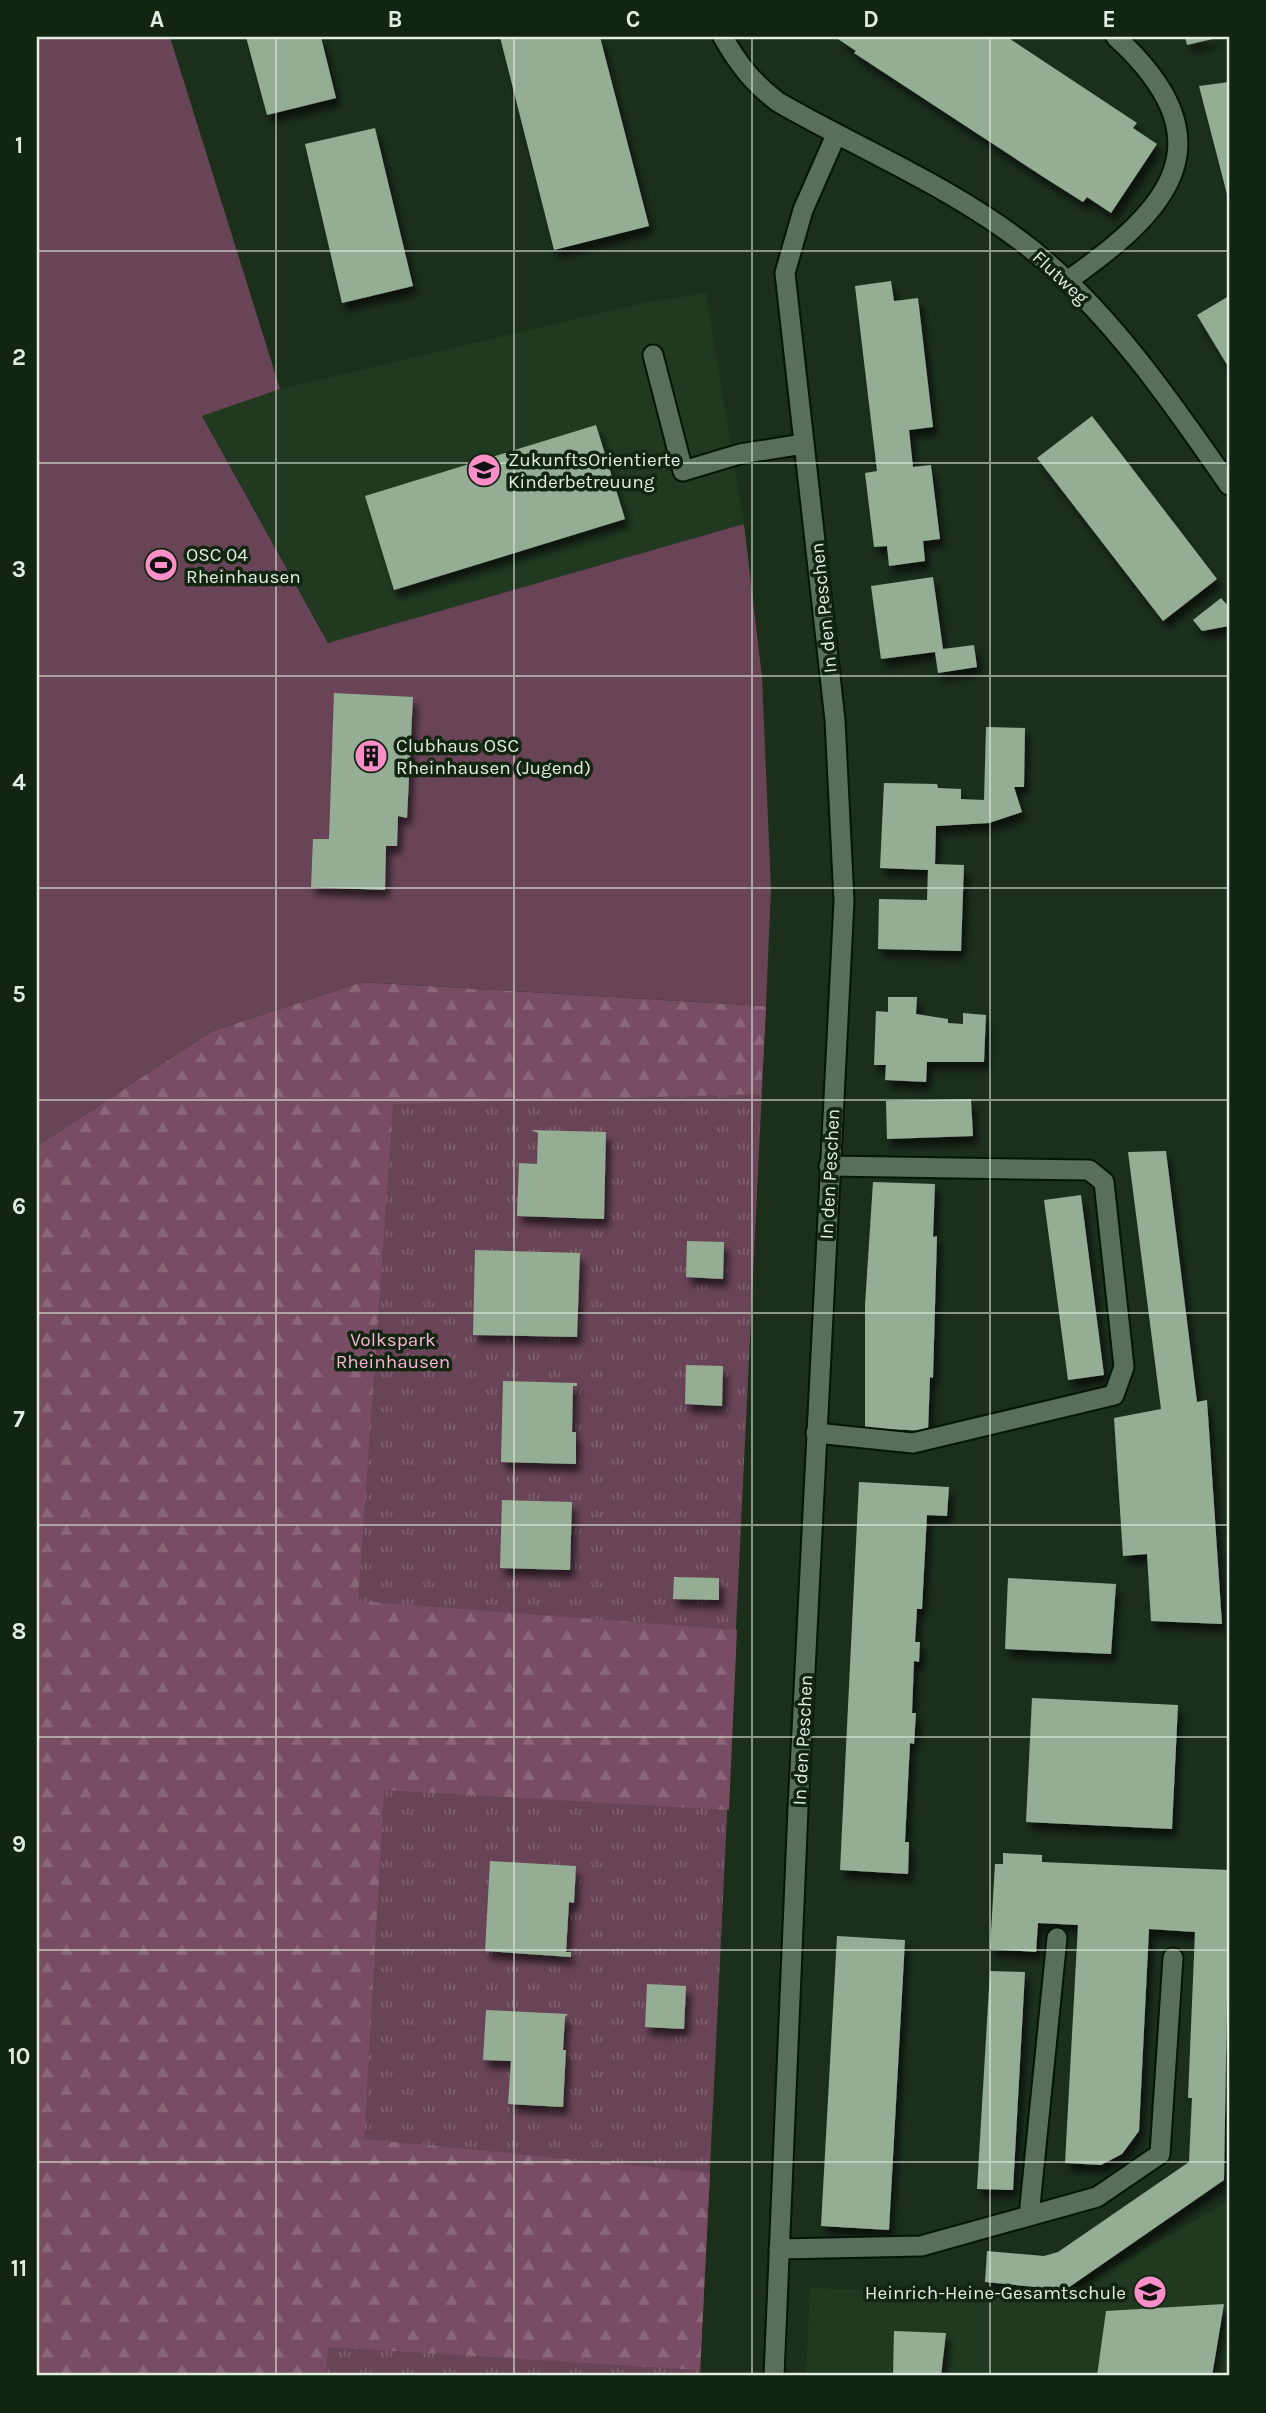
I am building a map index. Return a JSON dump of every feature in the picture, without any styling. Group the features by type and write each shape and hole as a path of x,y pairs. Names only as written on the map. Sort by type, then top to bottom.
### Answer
{"street":[{"path":"723,37 735,60 754,84 778,102 836,135"},
{"path":"1067,281 1129,234 1155,205 1175,165 1180,133 1171,103 1139,57 1116,37"},
{"name":"Flutweg","path":"836,135 975,211 1031,248 1110,326 1229,485"},
{"name":"In den Peschen","path":"774,2376 816,1433 844,901 835,720 785,273 803,210 836,135"},
{"path":"653,355 684,471 740,454 803,444"},
{"path":"816,1433 913,1443 1114,1395 1124,1367 1104,1182 1089,1170 829,1166"},
{"path":"1029,2216 1057,1938"},
{"path":"779,2249 921,2246 1097,2197 1160,2154 1173,1958"}],"shaded area":[{"name":"ZukunftsOrientierte Kinderbetreuung","path":"706,293 744,524 329,643 202,415 280,389 643,303"},
{"name":"Heinrich-Heine-Gesamtschule","path":"1229,2201 1229,2376 806,2376 810,2288 1062,2296"}],"green space":[{"name":"OSC 04 Rheinhausen","path":"37,37 170,37 280,389 202,416 328,643 744,524 762,677 771,889 766,1006 362,982 212,1031 37,1146"},
{"name":"Volkspark Rheinhausen","path":"362,982 766,1006 761,1094 393,1104 358,1601 737,1630 729,1810 384,1790 364,2139 710,2173 700,2370 328,2347 326,2376 37,2376 37,1146 212,1031"},
{"name":"Volkspark Rheinhausen","path":"766,1006 700,2376 37,2376 37,1146"}],"building":[{"path":"246,37 321,37 336,98 267,115"},
{"path":"500,37 600,37 649,226 554,250"},
{"path":"835,37 1007,37 1137,123 1133,128 1157,144 1111,213 1087,197 1083,202 1045,178 854,53 856,51"},
{"path":"1185,37 1217,37 1217,38 1187,45"},
{"path":"1229,82 1229,198 1228,198 1199,86"},
{"path":"375,128 413,286 342,303 305,144"},
{"path":"891,281 894,301 918,298 933,427 909,430 913,467 931,465 940,539 923,541 925,561 889,566 887,546 874,547 865,473 877,471 855,286"},
{"path":"1229,296 1229,368 1197,315"},
{"path":"1092,416 1217,579 1163,621 1037,458"},
{"path":"596,425 625,519 394,590 365,496"},
{"path":"933,577 943,649 974,645 977,667 938,673 935,652 881,659 871,586"},
{"path":"1221,598 1229,607 1229,626 1202,631 1193,620"},
{"name":"Clubhaus OSC Rheinhausen (Jugend)","path":"334,693 413,697 407,818 398,816 397,846 386,846 385,890 311,887 313,839 329,839"},
{"path":"986,727 1025,728 1024,787 1014,787 1022,812 989,823 936,826 935,864 964,865 961,951 878,949 879,899 927,900 928,870 880,868 884,783 937,784 938,788 961,789 961,799 984,800"},
{"path":"888,997 917,997 916,1014 948,1019 948,1023 963,1024 963,1013 986,1015 984,1062 927,1062 926,1082 885,1080 886,1065 874,1065 876,1011 888,1012"},
{"path":"971,1099 973,1136 887,1139 886,1101"},
{"path":"531,1130 606,1132 604,1219 517,1216 519,1163 537,1164 538,1133"},
{"path":"1166,1151 1197,1402 1207,1400 1222,1624 1151,1621 1147,1554 1123,1556 1114,1418 1161,1409 1128,1152"},
{"path":"873,1182 935,1184 933,1237 937,1236 933,1378 930,1377 928,1431 865,1428 865,1305"},
{"path":"1081,1195 1104,1375 1068,1380 1044,1200"},
{"path":"687,1241 724,1242 723,1279 686,1277"},
{"path":"475,1250 580,1253 577,1337 473,1335"},
{"path":"686,1365 723,1366 722,1406 685,1404"},
{"path":"503,1381 577,1383 577,1386 573,1386 572,1432 576,1432 576,1464 501,1462"},
{"path":"859,1482 949,1487 947,1516 927,1515 922,1609 917,1609 915,1642 920,1642 919,1662 914,1661 912,1713 916,1713 914,1744 910,1743 905,1842 909,1842 908,1874 840,1870"},
{"path":"502,1500 572,1502 570,1570 500,1568"},
{"path":"674,1577 719,1578 719,1600 673,1599"},
{"path":"1008,1578 1116,1584 1111,1654 1005,1649"},
{"path":"1032,1698 1178,1705 1172,1829 1026,1822"},
{"path":"1003,1853 1042,1855 1042,1862 1229,1870 1224,2180 1065,2290 985,2282 987,2251 1044,2256 1058,2252 1189,2162 1192,2098 1188,2098 1195,1932 1149,1929 1139,2131 1122,2154 1101,2165 1065,2163 1078,1925 1038,1923 1036,1952 990,1949 995,1864 1003,1864"},
{"path":"490,1861 576,1866 574,1903 569,1902 566,1952 571,1952 571,1957 485,1951"},
{"path":"837,1936 905,1940 889,2230 821,2226"},
{"path":"990,1971 1025,1972 1013,2190 977,2189"},
{"path":"647,1984 686,1986 684,2029 645,2027"},
{"path":"486,2010 568,2014 565,2017 563,2050 566,2050 563,2107 508,2104 511,2061 483,2060"},
{"path":"1224,2304 1212,2376 1097,2376 1106,2311"},
{"path":"894,2331 946,2333 941,2376 893,2376"}],"place":[{"name":"ZukunftsOrientierte Kinderbetreuung","path":"484,470"},
{"name":"OSC 04 Rheinhausen","path":"161,565"},
{"name":"Clubhaus OSC Rheinhausen (Jugend)","path":"371,756"},
{"name":"Heinrich-Heine-Gesamtschule","path":"1150,2292"}]}
